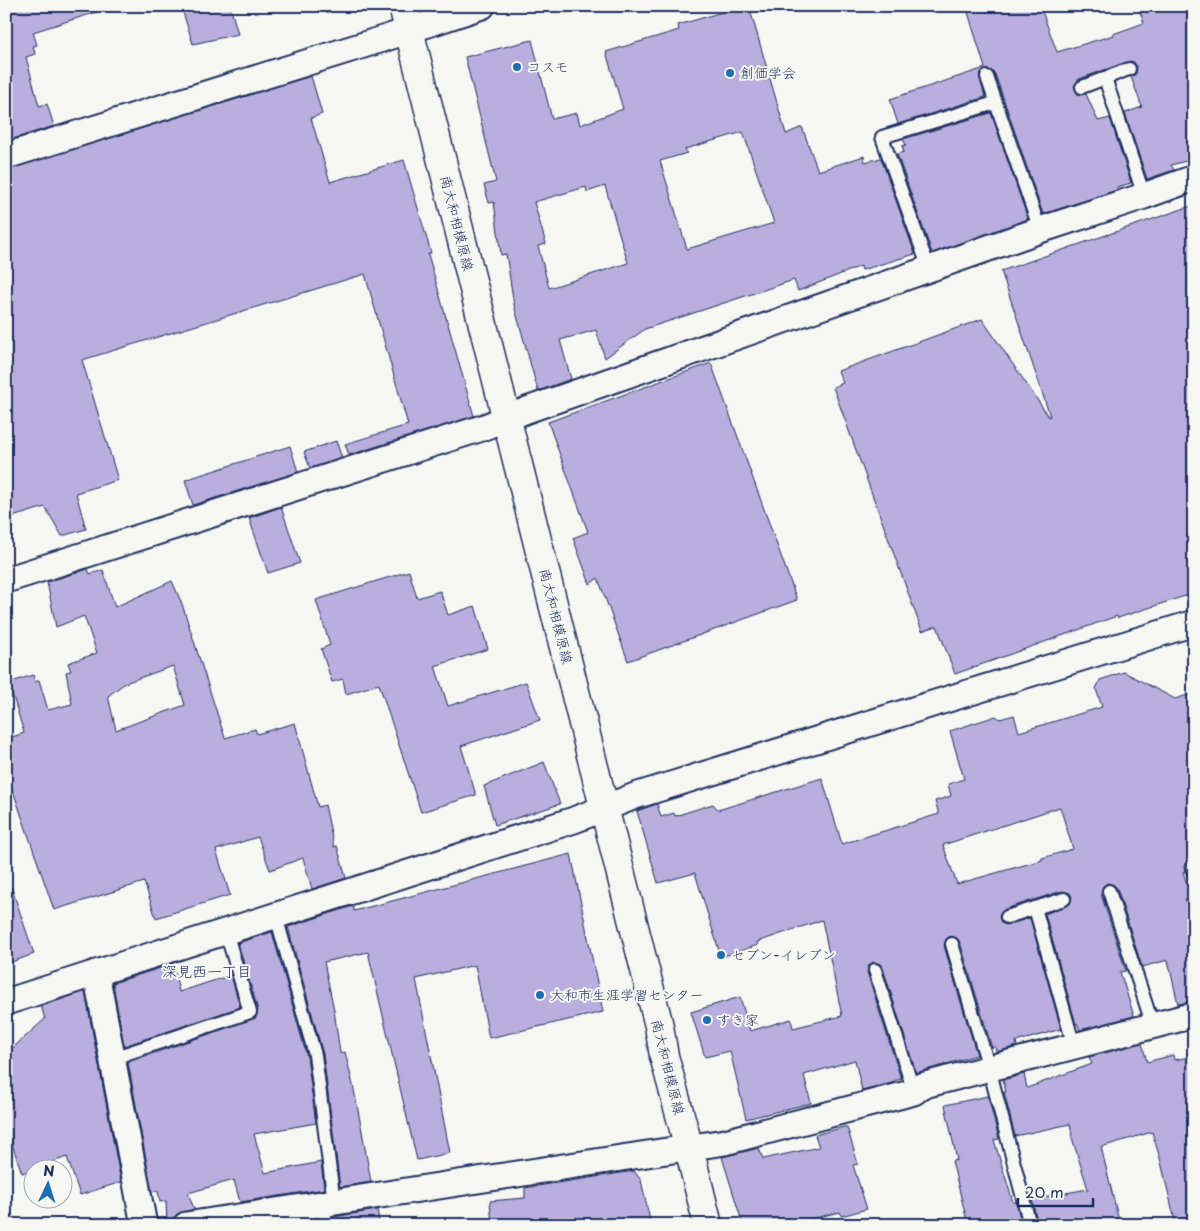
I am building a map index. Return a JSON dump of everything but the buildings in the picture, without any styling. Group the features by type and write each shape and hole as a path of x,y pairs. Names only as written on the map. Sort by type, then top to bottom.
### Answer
{"street":[{"path":"6,156 386,38 406,18 482,6"},
{"name":"南大和相模原線","path":"406,18 659,1026 672,1088 690,1148 708,1225"},
{"path":"6,580 506,419 1040,230 1194,178"},
{"path":"6,1002 574,820 644,793 1194,623"},
{"path":"96,973 144,1225"},
{"path":"186,1225 328,1210 725,1142 914,1092 921,1086 1194,1015"}],"lane":[{"path":"1082,87 1129,69"},
{"path":"987,77 1040,230"},
{"path":"1105,78 1144,196"},
{"path":"929,269 882,137 995,103"},
{"path":"1194,867 1192,867 1194,873"},
{"path":"1109,891 1153,1026"},
{"path":"1007,917 1064,899"},
{"path":"1035,908 1074,1046"},
{"path":"276,916 315,1055 328,1210"},
{"path":"113,1058 250,1012 226,932"},
{"path":"952,944 990,1068 1030,1225"},
{"path":"874,970 914,1092"}],"place":[{"name":"コスモ","path":"517,67"},
{"name":"創価学会","path":"730,73"},
{"name":"セブン-イレブン","path":"721,955"},
{"name":"大和市生涯学習センター","path":"540,995"},
{"name":"すき家","path":"707,1020"}],"district":[{"name":"深見西一丁目","path":"207,972"}]}
